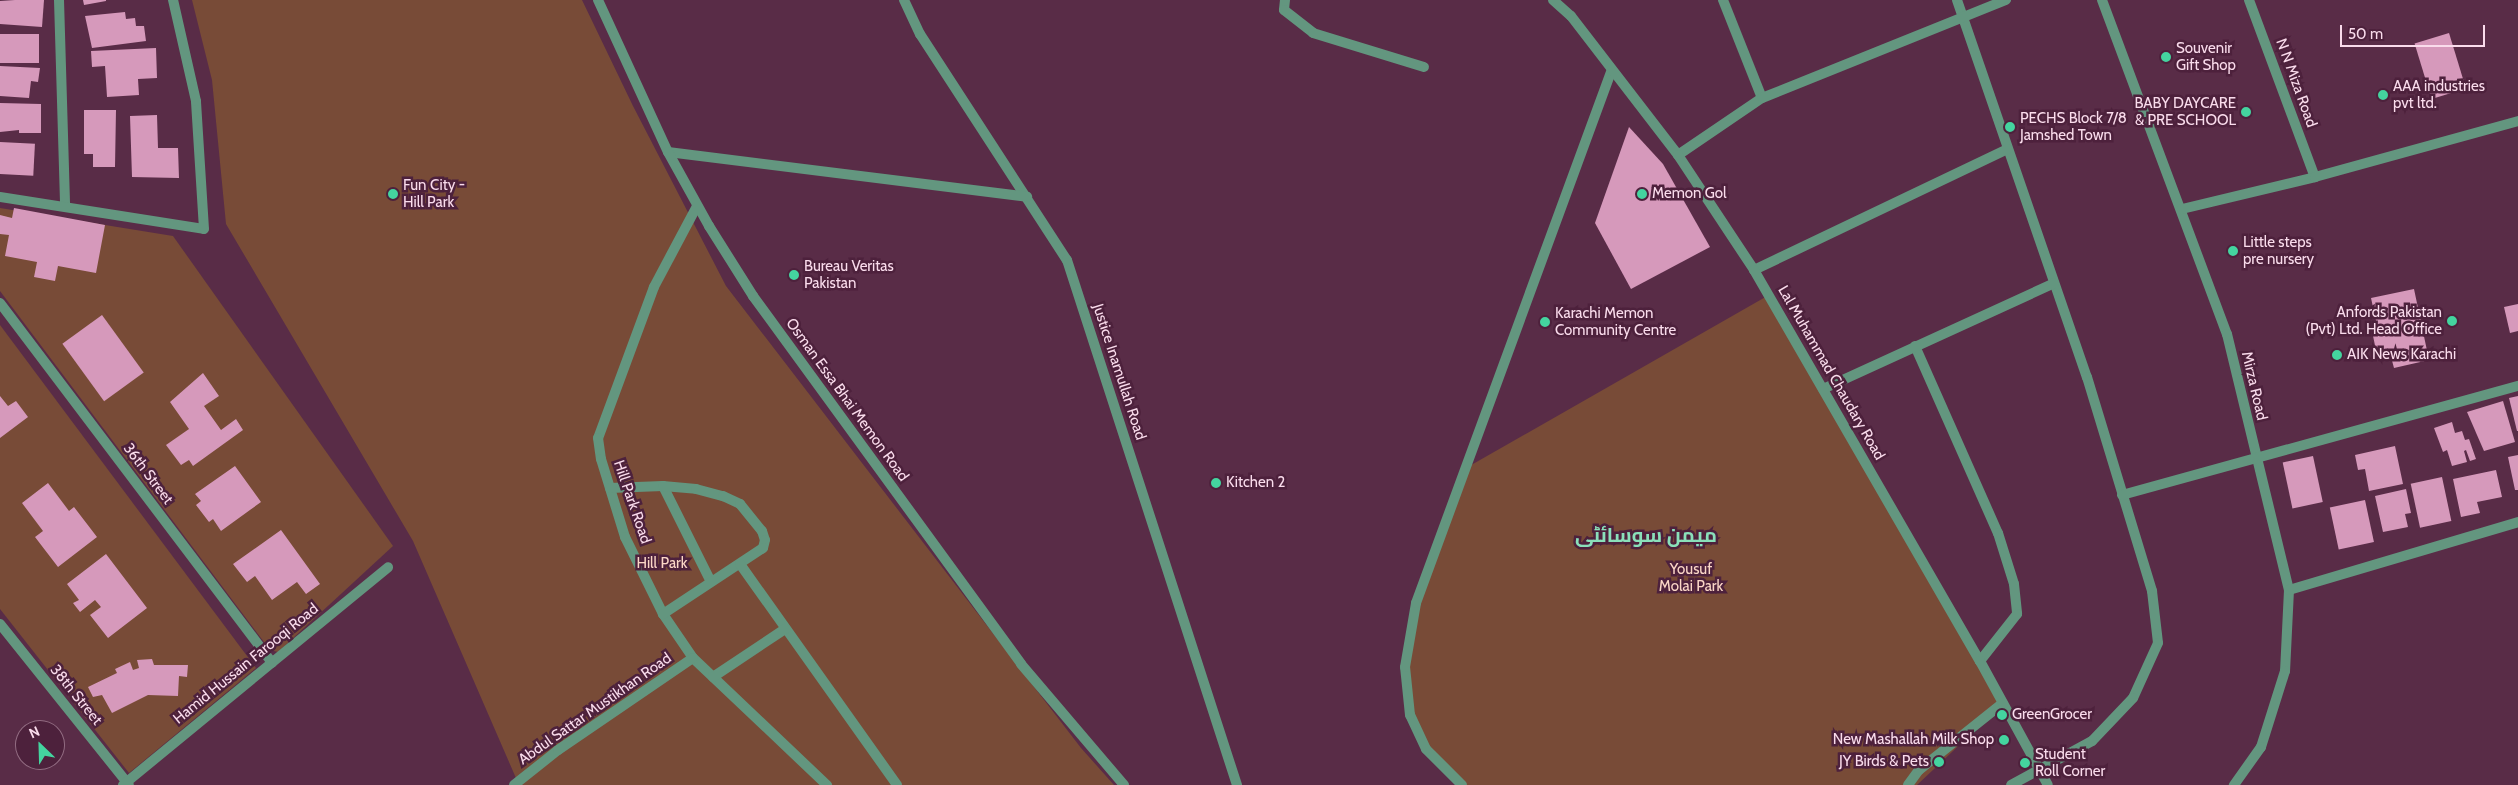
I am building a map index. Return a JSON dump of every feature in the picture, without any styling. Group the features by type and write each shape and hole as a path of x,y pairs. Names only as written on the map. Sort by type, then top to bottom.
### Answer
{"street":[{"path":"59,0 65,206"},
{"path":"0,196 204,229 196,101 173,0"},
{"name":"Osman Essa Bhai Memon Road","path":"598,0 668,152 697,206 758,304 1021,664 1124,785"},
{"name":"Justice Inamullah Road","path":"904,0 920,34 1067,260 1237,785"},
{"path":"1285,0 1284,10 1313,33 1424,67"},
{"name":"Lal Muhammad Chaudary Road","path":"1553,0 1571,16 1611,72 1678,154 1754,270 1980,661 2048,785"},
{"path":"1723,0 1762,98"},
{"path":"1957,0 2054,283 2122,495 2152,592 2158,643 2133,698 2092,741 2011,785"},
{"path":"1678,154 1762,98 2006,0"},
{"name":"Mirza Road","path":"2102,0 2182,209 2227,334 2255,458 2289,590 2285,671 2261,747 2234,785"},
{"name":"N N Miza Road","path":"2249,0 2316,177"},
{"path":"1462,785 1426,749 1410,715 1405,667 1416,603 1611,72"},
{"path":"2182,209 2316,177 2518,121"},
{"path":"1754,270 2008,149"},
{"path":"668,152 1027,196"},
{"name":"Hill Park Road","path":"697,206 654,287 598,438 610,488 625,537 663,614 693,658 827,785"},
{"path":"1823,389 2054,283"},
{"name":"36th Street","path":"0,303 272,663"},
{"path":"1915,346 1998,533 2014,584 2017,614 1980,661"},
{"path":"2122,495 2518,386"},
{"path":"610,488 663,486 696,489 723,496 740,504 752,516 765,540 763,548 663,614"},
{"path":"663,486 711,582"},
{"path":"2289,590 2518,522"},
{"path":"740,564 897,785"},
{"name":"Hamid Hussain Farooqi Road","path":"126,784 388,567"},
{"name":"38th Street","path":"0,624 126,784"},
{"path":"712,677 785,629"},
{"name":"Abdul Sattar Mustikhan Road","path":"514,785 558,750 693,658"},
{"path":"1908,785 1918,770 2003,703"}],"green space":[{"name":"Hill Park","path":"192,0 582,0 633,106 726,286 1081,748 1114,785 519,785 413,541 226,224 212,80"},
{"path":"0,208 173,236 393,546 278,652 270,650 0,291"},
{"name":"Yousuf Molai Park","path":"1769,295 2003,704 1917,785 1462,785 1426,749 1410,715 1405,667 1416,603 1466,468"},
{"path":"0,325 256,668 129,773 0,609"}],"building":[{"path":"44,0 42,27 0,24 0,1"},
{"path":"83,0 106,0 106,1 84,5"},
{"path":"125,12 126,19 135,18 136,26 144,26 146,41 92,48 85,16"},
{"path":"2449,33 2466,88 2432,99 2415,44"},
{"path":"0,34 39,34 39,63 0,63"},
{"path":"156,48 157,78 138,79 139,95 107,97 105,66 92,67 91,51"},
{"path":"0,66 40,68 38,82 31,81 29,98 0,96"},
{"path":"0,103 41,104 41,133 19,133 19,130 0,132"},
{"path":"84,110 116,110 115,167 93,167 93,154 84,154"},
{"path":"157,115 158,148 178,148 179,178 132,177 130,116"},
{"name":"Memon Gol","path":"1629,127 1663,164 1710,247 1631,289 1595,223"},
{"path":"0,142 35,144 33,176 0,174"},
{"path":"14,208 105,225 96,273 58,266 55,281 34,277 37,262 5,256 9,235 0,234 0,215 12,218"},
{"path":"2414,289 2429,360 2394,368 2391,357 2378,360 2372,331 2378,330 2371,298"},
{"path":"2518,304 2518,331 2510,333 2504,307"},
{"path":"102,315 144,372 104,401 62,344"},
{"path":"203,373 219,396 204,406 221,430 236,419 243,430 193,466 189,460 181,465 166,445 189,429 170,402"},
{"path":"0,396 8,406 16,401 28,417 0,438"},
{"path":"2518,396 2518,431 2517,431 2509,398"},
{"path":"2503,401 2515,442 2484,451 2467,412"},
{"path":"2452,422 2455,433 2462,431 2465,440 2469,439 2476,459 2470,461 2466,450 2464,451 2467,462 2452,466 2447,450 2443,452 2434,428"},
{"path":"2395,446 2403,484 2369,491 2365,469 2358,470 2355,455"},
{"path":"2518,455 2518,490 2515,490 2508,457"},
{"path":"2313,456 2323,502 2292,508 2283,462"},
{"path":"235,466 261,502 221,531 213,519 209,522 196,505 201,501 195,494"},
{"path":"2496,470 2502,497 2477,502 2480,513 2461,517 2453,479"},
{"path":"2442,477 2451,521 2420,528 2411,484"},
{"path":"48,483 69,511 74,507 97,537 58,567 35,537 43,531 22,503"},
{"path":"2406,489 2411,513 2405,514 2408,527 2383,532 2375,496"},
{"path":"2365,500 2374,542 2339,550 2330,507"},
{"path":"281,530 320,584 306,594 297,582 272,600 255,576 247,582 233,564"},
{"path":"106,554 147,608 108,638 90,615 101,607 95,600 80,612 73,603 79,600 67,584"},
{"path":"152,659 154,665 188,665 187,677 179,676 178,696 148,695 112,713 102,695 93,697 88,687 117,673 115,669 130,662 133,670 139,668 137,660"}],"place":[{"name":"Souvenir Gift Shop","path":"2166,57"},
{"name":"AAA industries pvt ltd.","path":"2383,95"},
{"name":"BABY DAYCARE & PRE SCHOOL","path":"2246,112"},
{"name":"PECHS Block 7/8 Jamshed Town","path":"2010,127"},
{"name":"Fun City - Hill Park","path":"393,194"},
{"name":"Memon Gol","path":"1642,194"},
{"name":"Little steps pre nursery","path":"2233,251"},
{"name":"Bureau Veritas Pakistan","path":"794,275"},
{"name":"Anfords Pakistan (Pvt) Ltd. Head Office","path":"2452,321"},
{"name":"Karachi Memon Community Centre","path":"1545,322"},
{"name":"AIK News Karachi","path":"2337,355"},
{"name":"Kitchen 2","path":"1216,483"},
{"name":"GreenGrocer","path":"2002,715"},
{"name":"New Mashallah Milk Shop","path":"2004,740"},
{"name":"JY Birds & Pets","path":"1939,762"},
{"name":"Student Roll Corner","path":"2025,763"}],"district":[{"name":"میمن سوسائٹی","path":"1646,535"}]}
